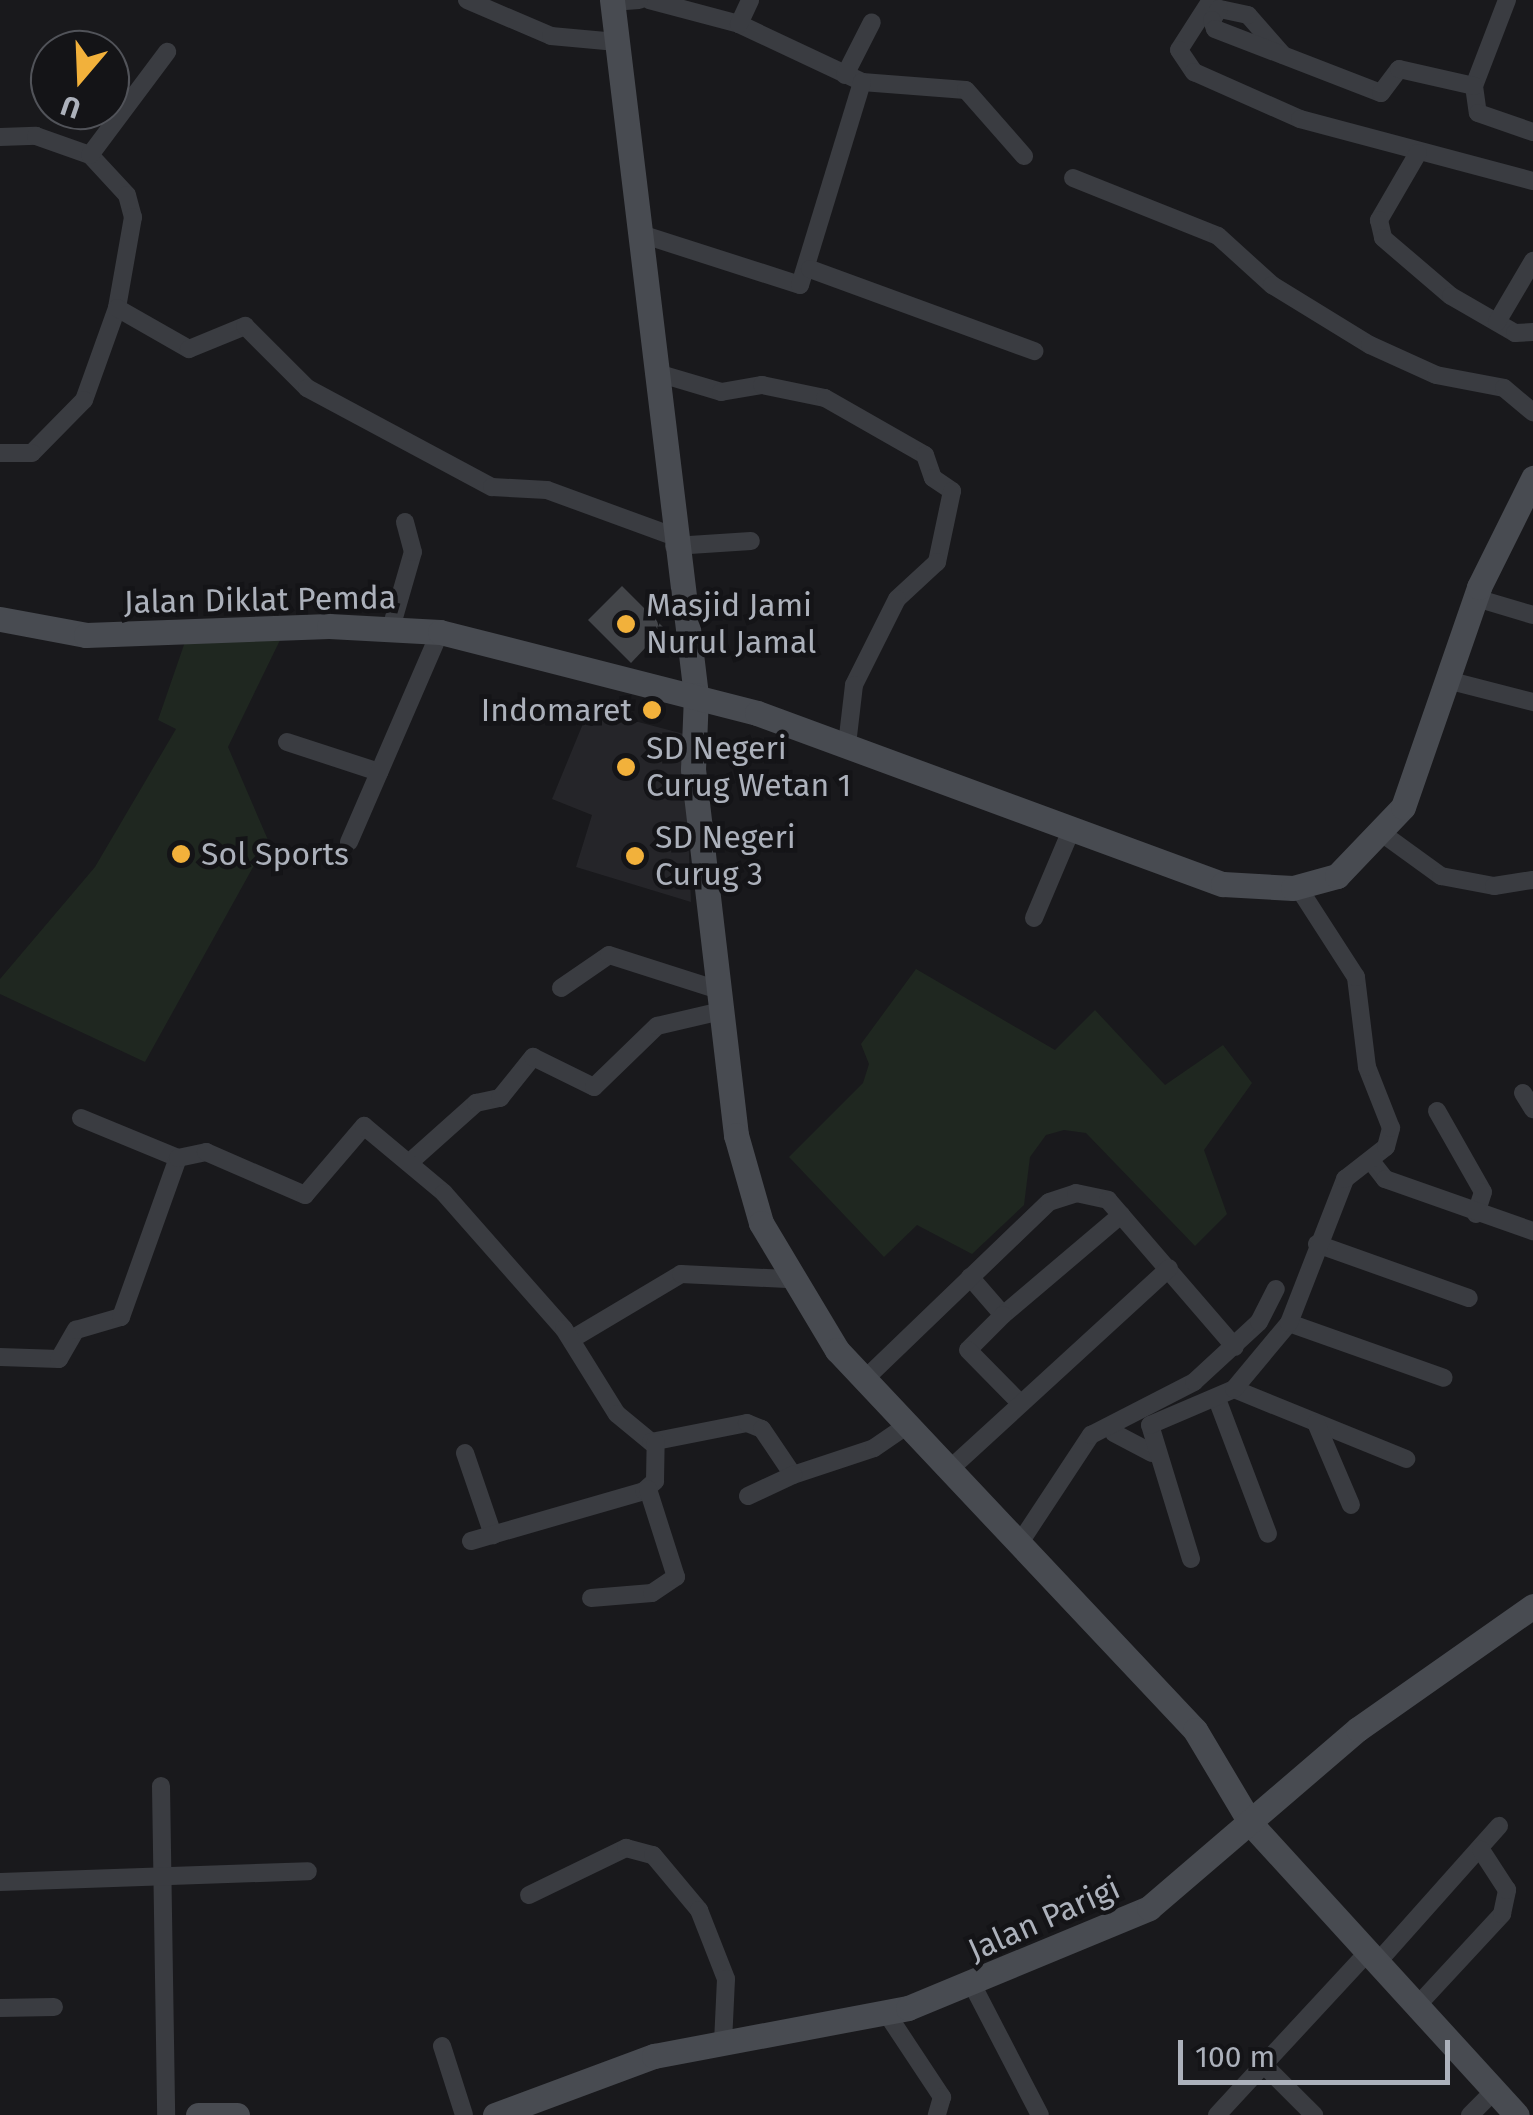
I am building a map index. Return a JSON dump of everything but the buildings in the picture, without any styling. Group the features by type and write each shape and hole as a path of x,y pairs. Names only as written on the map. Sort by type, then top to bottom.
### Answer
{"street":[{"path":"468,0 551,36 617,42"},
{"path":"639,0 612,1 673,542 696,695 693,769 736,1135 787,1279 865,1379 1195,1730 1250,1824 1517,2115"},
{"path":"649,0 739,24 854,78 966,90 1024,156"},
{"path":"739,24 750,0"},
{"path":"1211,0 1179,50 1194,72 1300,119 1533,181"},
{"path":"1508,0 1474,86 1482,121 1533,132"},
{"path":"638,233 795,285 810,270 854,78 872,22"},
{"path":"90,155 167,52"},
{"path":"1283,55 1381,94 1406,68 1474,86"},
{"path":"0,137 36,136 90,155 134,217 118,308 62,431 32,453 0,453"},
{"path":"1418,152 1380,220 1383,238 1496,322 1523,337 1533,332"},
{"path":"1073,178 1218,236 1262,278 1370,345 1450,379 1504,388 1533,412"},
{"path":"1496,322 1533,261"},
{"path":"810,270 1034,351"},
{"path":"118,308 189,349 245,326 307,388 492,487 547,490 673,542 751,541"},
{"path":"654,372 721,392 762,385 824,398 925,455 932,478 952,491 937,562 897,599 856,681 847,745"},
{"path":"1191,1559 1152,1452 1150,1425 1234,1390 1288,1323 1345,1179 1386,1146 1391,1110 1368,1067 1363,996 1298,887 1338,876 1383,834 1412,787 1476,598 1533,478"},
{"path":"391,628 412,552 406,522"},
{"path":"1476,598 1533,615"},
{"name":"Jalan Diklat Pemda","path":"0,619 86,635 391,628 440,632 696,695 847,745 1223,884 1298,887"},
{"path":"349,842 440,632"},
{"path":"1451,681 1533,702"},
{"path":"287,742 380,772"},
{"path":"1034,918 1072,828"},
{"path":"1383,834 1442,876 1494,886 1533,880"},
{"path":"561,988 590,959 614,954 720,1000"},
{"path":"410,1162 476,1103 500,1098 533,1056 594,1087 657,1026 720,1000"},
{"path":"1437,1111 1483,1192 1476,1214"},
{"path":"80,1118 178,1158 206,1152 299,1195 312,1190 359,1128 410,1162 572,1338 617,1414 656,1442 747,1423 792,1475"},
{"path":"0,1356 59,1359 76,1330 121,1317 178,1158"},
{"path":"1372,1161 1385,1179 1533,1231"},
{"path":"865,1379 1050,1202 1094,1194 1121,1215 1235,1347"},
{"path":"1020,1404 968,1350 1121,1215"},
{"path":"1317,1244 1469,1298"},
{"path":"950,1469 1169,1268"},
{"path":"572,1338 681,1274 787,1279"},
{"path":"970,1278 1003,1316"},
{"path":"1019,1544 1091,1434 1194,1382 1235,1347 1276,1290"},
{"path":"1288,1323 1444,1378"},
{"path":"1234,1390 1406,1459"},
{"path":"1217,1400 1268,1534"},
{"path":"1316,1422 1351,1505"},
{"path":"748,1496 792,1475 874,1448 909,1424"},
{"path":"1114,1433 1152,1452"},
{"path":"592,1598 652,1592 676,1577 648,1488 656,1442"},
{"path":"465,1453 493,1535"},
{"path":"471,1541 648,1488"},
{"name":"Jalan Parigi","path":"495,2115 615,2067 722,2043 887,2014 973,1986 1149,1908 1358,1728 1533,1606"},
{"path":"161,1786 166,2115"},
{"path":"1217,2115 1480,1850 1499,1826"},
{"path":"529,1895 626,1848 654,1854 698,1910 726,1979 722,2043"},
{"path":"1416,2007 1502,1914 1507,1890 1480,1850"},
{"path":"0,1882 308,1871"},
{"path":"973,1986 1040,2115"},
{"path":"0,2008 54,2007"},
{"path":"887,2014 942,2098 937,2115"},
{"path":"442,2046 464,2115"},
{"path":"1264,2064 1314,2115"},
{"path":"1470,2115 1493,2092"},
{"path":"198,2115 238,2115"}],"shaded area":[{"name":"Sol Sports","path":"283,634 228,747 268,840 145,1062 0,994 0,979 95,867 176,729 158,720 187,636"},
{"name":"SD Negeri Curug Wetan 1","path":"589,709 684,734 691,902 576,867 592,815 552,799"},
{"path":"916,969 1055,1050 1095,1010 1165,1085 1223,1045 1252,1083 1204,1150 1227,1214 1195,1246 1086,1133 1064,1130 1046,1135 1030,1157 1024,1205 972,1254 917,1225 884,1257 789,1157 863,1083 869,1064 861,1044"}],"place":[{"name":"Masjid Jami Nurul Jamal","path":"626,624"},
{"name":"Indomaret","path":"652,710"},
{"name":"SD Negeri Curug Wetan 1","path":"626,767"},
{"name":"Sol Sports","path":"181,854"},
{"name":"SD Negeri Curug 3","path":"635,856"}]}
